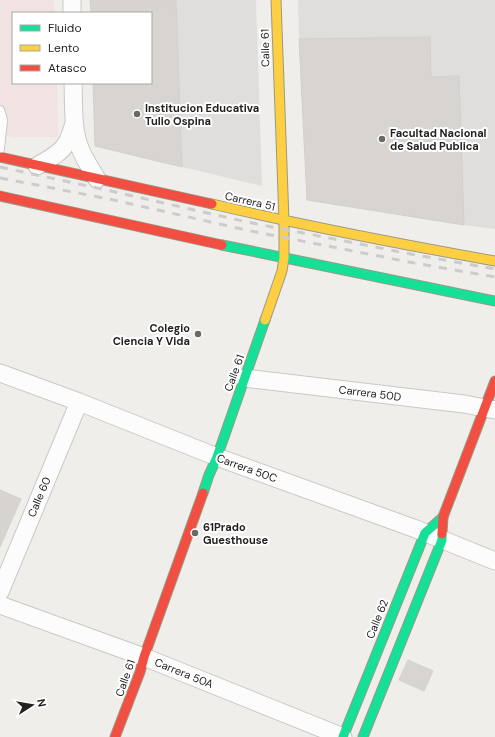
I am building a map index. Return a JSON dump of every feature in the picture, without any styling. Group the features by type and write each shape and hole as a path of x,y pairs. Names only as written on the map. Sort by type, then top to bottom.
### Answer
{"main road":[{"name":"Calle 61","path":"115,737 140,672 144,657 281,277 284,258 284,221 276,0"},
{"name":"Carrera 51","path":"0,157 284,221 495,261"},
{"path":"0,196 284,258 495,301"},
{"name":"Calle 62","path":"363,737 442,540 443,517 490,409 495,381"},
{"name":"Calle 62","path":"343,737 425,533 443,517"}],"street":[{"path":"72,0 72,12"},
{"path":"73,84 74,123 76,137 83,156 97,178"},
{"path":"37,166 62,149 71,135 74,123"},
{"name":"Carrera 50C","path":"0,373 79,402 217,457 425,533 495,561"},
{"name":"Carrera 50D","path":"244,378 464,404 490,409"},
{"name":"Calle 60","path":"0,592 79,402"},
{"name":"Carrera 50A","path":"0,605 144,657 343,737"}],"lane":[{"path":"0,110 3,120 0,149"}],"shaded area":[{"path":"0,0 54,0 55,12 12,12 12,84 57,84 58,137 13,137 0,134"},
{"path":"176,0 256,0 262,186 182,167"},
{"path":"298,0 495,0 495,229 464,225 459,76 431,77 430,37 299,39"}],"building":[{"name":"Institucion Educativa Tulio Ospina","path":"90,0 176,0 182,167 95,146 93,84 152,84 152,12 91,12"},
{"name":"Facultad Nacional de Salud Publica","path":"430,37 431,77 459,76 464,225 307,200 299,39"},
{"path":"0,490 21,499 0,547"},
{"path":"408,660 433,671 424,691 399,680"}],"railway":[{"path":"0,167 247,222 495,269"},
{"path":"0,178 109,199 246,230 414,263 495,277"}],"traffic: fast":[{"path":"222,245 495,301"},
{"path":"203,493 265,320"},
{"path":"343,737 425,533 443,517"},
{"path":"363,737 442,540 442,534"}],"traffic: slow":[{"path":"265,320 282,271 284,258 276,0"},
{"path":"212,204 283,220 495,261"}],"traffic: jam":[{"path":"0,157 212,204"},
{"path":"0,196 222,245"},
{"path":"442,534 443,517 495,381"},
{"path":"115,737 140,672 144,657 203,493"}],"place":[{"name":"Institucion Educativa Tulio Ospina","path":"137,114"},
{"name":"Facultad Nacional de Salud Publica","path":"382,139"},
{"name":"Colegio Ciencia Y Vida","path":"198,334"},
{"name":"61Prado Guesthouse","path":"195,533"}]}
